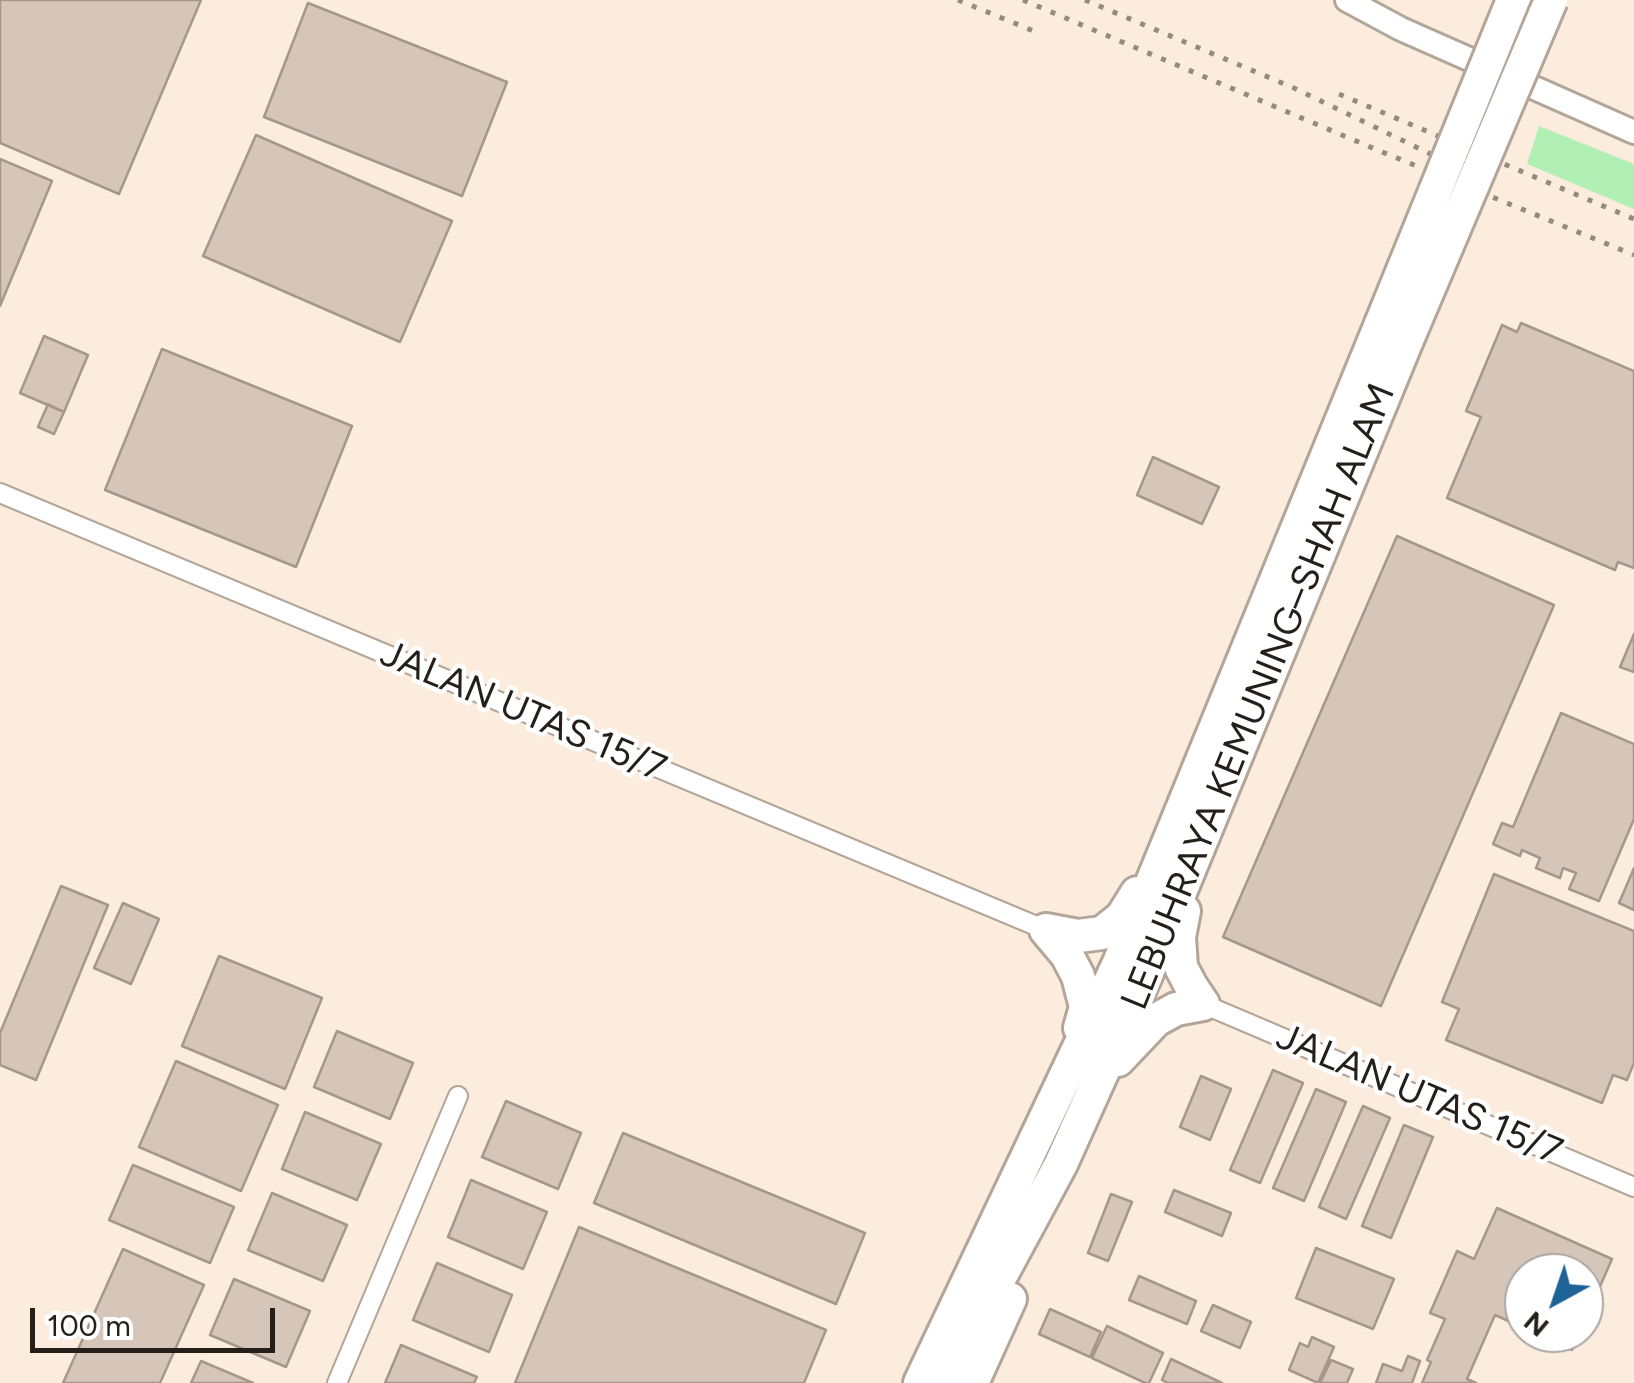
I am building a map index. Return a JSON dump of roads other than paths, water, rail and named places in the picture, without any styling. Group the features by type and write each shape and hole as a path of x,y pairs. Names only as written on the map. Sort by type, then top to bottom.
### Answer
{"highway":[{"name":"LEBUHRAYA KEMUNING–SHAH ALAM","path":"943,1383 1060,1164 1146,975 1180,856 1394,332 1513,0"},
{"name":"LEBUHRAYA KEMUNING–SHAH ALAM","path":"1394,332 1551,0"},
{"name":"LEBUHRAYA KEMUNING–SHAH ALAM","path":"920,1383 1119,963 1180,856"},
{"path":"1046,930 1078,936 1102,934 1180,856"},
{"path":"1095,1088 1156,1020 1176,1009 1203,1004 1181,967 1180,856"},
{"path":"1046,930 1078,976 1086,1007 1072,1060"},
{"path":"972,1383 1001,1322 1060,1164"},
{"path":"898,1383 1023,1165"}],"street":[{"path":"1347,0 1401,29 1634,132"},
{"name":"JALAN UTAS 15/7","path":"0,493 1046,930"},
{"name":"JALAN UTAS 15/7","path":"1203,1004 1634,1187"},
{"path":"337,1383 458,1096"}],"railway":[{"path":"958,0 1036,32"},
{"path":"1023,0 1634,255"},
{"path":"1085,0 1294,88 1472,174"},
{"path":"1339,94 1634,219"}]}
